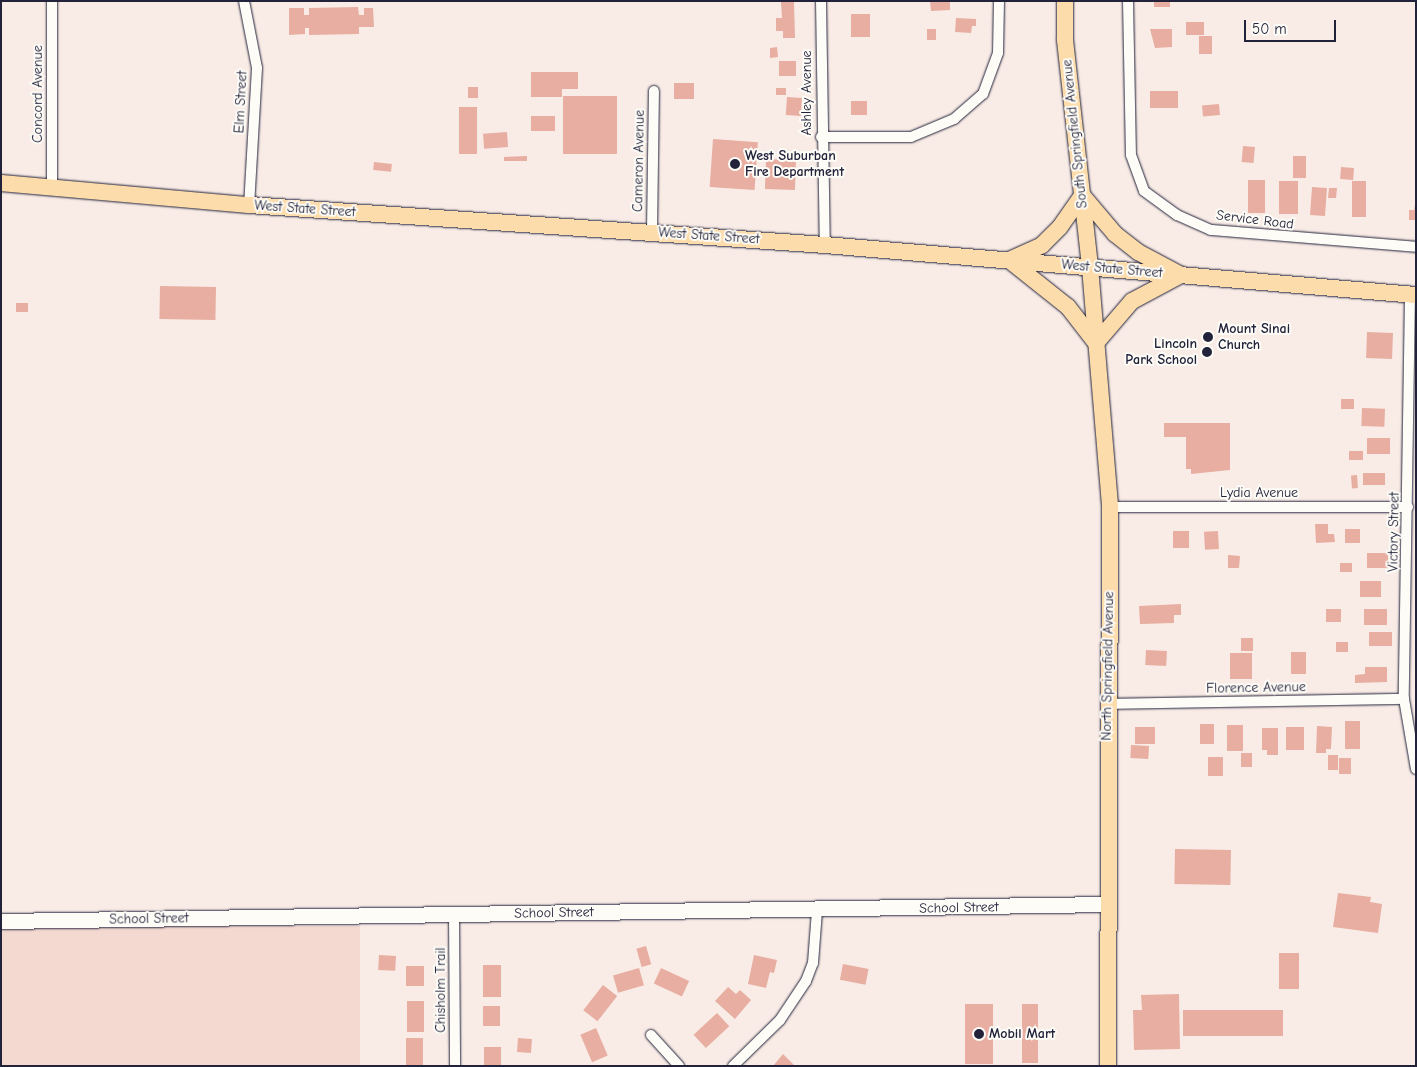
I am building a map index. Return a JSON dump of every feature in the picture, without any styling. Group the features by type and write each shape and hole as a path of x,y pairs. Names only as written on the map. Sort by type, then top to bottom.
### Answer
{"main road":[{"name":"South Springfield Avenue","path":"1065,1 1065,40 1090,267"},
{"name":"West State Street","path":"1,183 52,186 249,205 652,231 1413,295"},
{"path":"1082,194 1115,234 1138,252 1181,275 1132,301 1096,343 1068,307 1009,260 1042,245 1060,227 1082,194"},
{"name":"North Springfield Avenue","path":"1090,267 1110,507 1106,904 1108,1066"},
{"name":"School Street","path":"1,921 817,911 1106,904"}],"street":[{"name":"Concord Avenue","path":"52,1 52,186"},
{"name":"Elm Street","path":"244,1 257,68 249,205"},
{"name":"Ashley Avenue","path":"821,1 821,137 825,245"},
{"path":"821,137 911,137 954,119 983,94 998,53 999,1"},
{"name":"Service Road","path":"1128,1 1131,155 1144,191 1177,215 1211,230 1416,247"},
{"name":"Cameron Avenue","path":"652,231 654,91"},
{"name":"Victory Street","path":"1413,295 1404,699 1416,769"},
{"name":"Lydia Avenue","path":"1110,507 1408,508"},
{"name":"Florence Avenue","path":"1108,704 1404,699"},
{"path":"733,1066 780,1020 806,981 813,964 817,911"},
{"name":"Chisholm Trail","path":"454,914 455,1066"},
{"path":"651,1035 679,1066"}],"shaded area":[{"path":"1,926 360,926 360,1066 1,1066"}],"building":[{"path":"930,1 950,1 950,10 931,11"},
{"path":"1154,1 1170,1 1170,7 1154,7"},
{"path":"781,2 794,2 795,38 783,38 783,31 776,31 776,18 782,18"},
{"path":"358,7 359,15 364,15 364,8 373,8 374,27 359,27 359,34 309,35 309,28 305,28 305,34 289,35 289,8 304,8 304,15 309,15 309,8"},
{"path":"851,14 870,14 870,37 851,37"},
{"path":"956,18 976,19 976,26 972,26 971,33 955,32"},
{"path":"1186,22 1204,22 1204,35 1186,35"},
{"path":"927,29 936,29 936,40 927,40"},
{"path":"1150,29 1172,29 1172,47 1155,48"},
{"path":"1199,36 1212,36 1212,54 1199,54"},
{"path":"777,47 778,57 770,58 770,48"},
{"path":"779,61 796,61 796,76 779,76"},
{"path":"531,72 578,72 578,89 562,89 562,97 531,97"},
{"path":"674,83 694,83 694,99 674,99"},
{"path":"468,87 478,87 478,98 468,98"},
{"path":"776,88 786,88 786,95 776,95"},
{"path":"1150,91 1178,91 1178,108 1150,108"},
{"path":"563,96 617,96 617,154 563,154"},
{"path":"787,97 802,98 801,116 786,115"},
{"path":"851,101 867,101 867,115 851,115"},
{"path":"1219,104 1220,115 1203,116 1202,105"},
{"path":"459,107 477,107 477,154 459,154"},
{"path":"531,116 555,116 555,131 531,131"},
{"path":"507,132 508,147 484,149 483,134"},
{"name":"West Suburban Fire Department","path":"713,139 758,142 755,190 710,187"},
{"path":"1243,146 1255,147 1254,163 1242,162"},
{"path":"527,156 527,161 504,161 504,157"},
{"path":"1293,156 1306,156 1306,178 1293,178"},
{"path":"766,159 796,160 795,190 765,189"},
{"path":"374,162 392,164 391,172 373,170"},
{"path":"1341,167 1354,168 1353,180 1340,179"},
{"path":"1248,180 1265,180 1265,213 1248,213"},
{"path":"1279,181 1298,181 1298,214 1279,214"},
{"path":"1352,181 1366,181 1366,217 1352,217"},
{"path":"1312,187 1327,188 1325,216 1310,215"},
{"path":"1329,188 1337,188 1336,198 1328,198"},
{"path":"1414,204 1416,220 1409,220 1409,210 1414,210"},
{"path":"160,286 216,287 215,320 159,319"},
{"path":"16,303 28,303 28,312 16,312"},
{"path":"1367,332 1393,333 1392,359 1366,358"},
{"path":"1341,399 1354,399 1354,409 1341,409"},
{"path":"1362,408 1385,409 1384,427 1361,426"},
{"path":"1164,423 1230,423 1230,470 1191,474 1191,469 1186,469 1186,437 1164,437"},
{"path":"1367,438 1390,438 1390,454 1367,454"},
{"path":"1349,451 1363,451 1363,460 1349,460"},
{"path":"1363,473 1385,473 1385,485 1363,485"},
{"path":"1351,475 1357,475 1358,488 1352,488"},
{"path":"1315,524 1328,524 1328,534 1334,534 1335,542 1316,543"},
{"path":"1345,529 1360,529 1360,543 1345,543"},
{"path":"1173,531 1189,531 1189,548 1173,548"},
{"path":"1218,531 1219,549 1205,550 1204,532"},
{"path":"1367,553 1388,553 1388,568 1367,568"},
{"path":"1228,555 1240,556 1239,568 1228,568"},
{"path":"1340,563 1352,563 1352,572 1340,572"},
{"path":"1360,581 1381,581 1381,597 1360,597"},
{"path":"1181,604 1181,615 1174,615 1174,623 1140,624 1139,606"},
{"path":"1326,609 1341,609 1341,622 1326,622"},
{"path":"1364,609 1387,609 1387,625 1364,625"},
{"path":"1369,632 1392,632 1392,646 1369,646"},
{"path":"1241,638 1253,638 1253,651 1241,651"},
{"path":"1336,642 1348,642 1348,652 1336,652"},
{"path":"1146,650 1167,651 1166,666 1145,665"},
{"path":"1291,652 1306,652 1306,674 1291,674"},
{"path":"1230,653 1252,653 1252,679 1230,679"},
{"path":"1365,667 1387,667 1387,682 1355,683 1355,675 1365,674"},
{"path":"1345,721 1360,721 1360,749 1345,749"},
{"path":"1200,724 1214,724 1214,744 1200,744"},
{"path":"1227,725 1243,725 1243,751 1227,751"},
{"path":"1317,726 1332,727 1331,749 1326,749 1326,753 1316,753"},
{"path":"1135,727 1155,727 1155,744 1135,744"},
{"path":"1286,727 1304,727 1304,750 1286,750"},
{"path":"1262,728 1278,728 1278,755 1267,755 1267,750 1262,750"},
{"path":"1131,745 1149,746 1148,759 1130,758"},
{"path":"1241,753 1252,753 1252,767 1241,767"},
{"path":"1328,755 1338,755 1338,770 1328,770"},
{"path":"1208,757 1223,757 1223,776 1208,776"},
{"path":"1339,758 1351,758 1351,774 1339,774"},
{"path":"1175,849 1231,850 1230,885 1174,884"},
{"path":"1338,893 1371,897 1370,902 1382,904 1378,933 1333,927"},
{"path":"646,946 651,964 642,967 636,949"},
{"path":"1279,953 1299,953 1299,989 1279,989"},
{"path":"379,955 396,956 395,971 378,970"},
{"path":"754,955 777,960 774,973 770,972 766,988 748,984"},
{"path":"843,964 869,969 865,985 840,980"},
{"path":"483,965 501,965 501,997 483,997"},
{"path":"406,966 424,966 424,986 406,986"},
{"path":"639,968 644,985 618,993 613,975"},
{"path":"661,968 689,981 682,997 654,983"},
{"path":"603,985 617,996 597,1021 583,1010"},
{"path":"728,987 736,994 740,990 751,1000 735,1019 715,1001"},
{"path":"1179,994 1180,1049 1134,1050 1133,1010 1142,1010 1141,995"},
{"path":"407,1001 424,1001 424,1032 407,1032"},
{"name":"Mobil Mart","path":"965,1004 993,1004 993,1064 965,1064"},
{"path":"1022,1004 1038,1004 1038,1063 1022,1063"},
{"path":"483,1006 500,1006 500,1026 483,1026"},
{"path":"1183,1010 1283,1010 1283,1036 1183,1036"},
{"path":"717,1013 729,1026 706,1048 694,1035"},
{"path":"596,1028 608,1056 592,1062 580,1035"},
{"path":"406,1038 423,1038 423,1066 406,1066"},
{"path":"518,1038 532,1039 531,1053 517,1052"},
{"path":"484,1047 501,1047 501,1066 484,1066"},
{"path":"783,1054 795,1066 773,1066"}],"place":[{"name":"West Suburban Fire Department","path":"735,164"},
{"name":"Mount Sinai Church","path":"1208,337"},
{"name":"Lincoln Park School","path":"1207,352"},
{"name":"Mobil Mart","path":"979,1034"}]}
